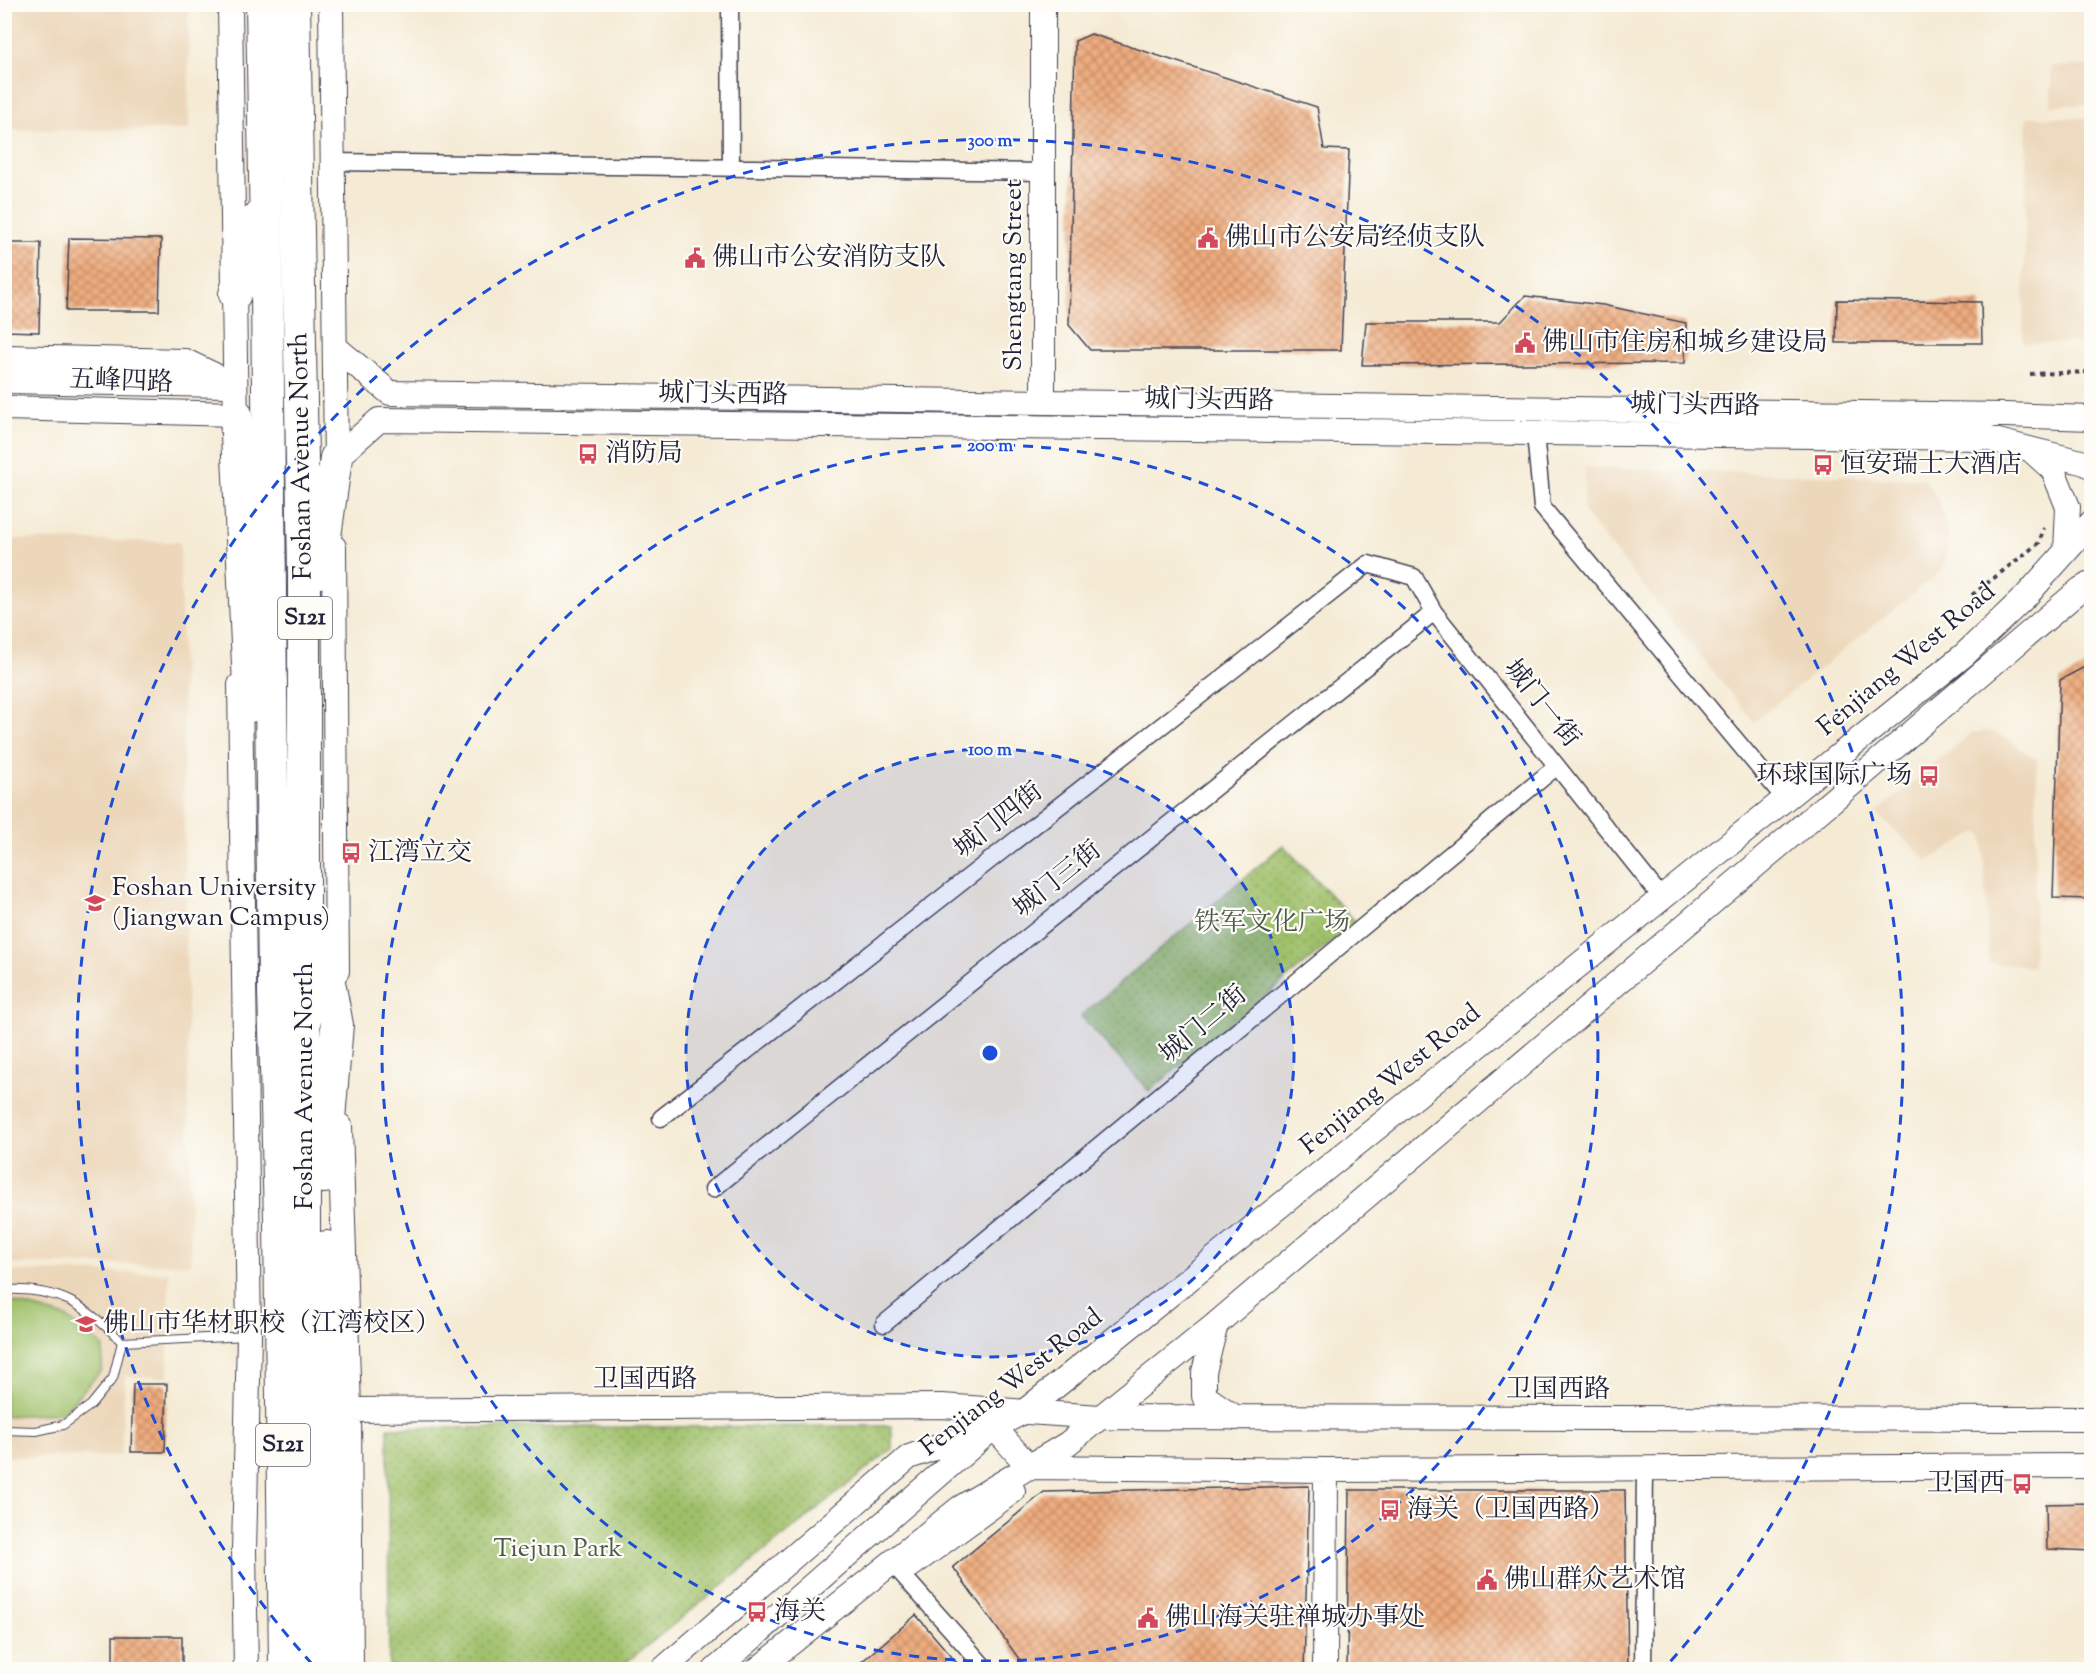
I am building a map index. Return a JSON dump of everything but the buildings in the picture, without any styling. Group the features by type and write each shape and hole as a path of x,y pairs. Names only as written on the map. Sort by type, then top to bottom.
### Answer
{"highway":[{"name":"Foshan Avenue North","path":"262,4 274,990 292,1226"},
{"name":"Foshan Avenue North","path":"292,1226 305,860 303,443 298,291 294,4"},
{"path":"235,294 266,190"},
{"path":"236,400 249,688 263,1397 263,1670"},
{"path":"305,683 336,458"},
{"path":"305,860 338,1025 323,1168 340,1400 331,1670"},
{"name":"S121","path":"285,1670 292,1226"},
{"name":"S121","path":"292,1226 309,1670"}],"main road":[{"path":"230,4 249,1336 244,1551 246,1670"},
{"name":"Foshan Avenue North","path":"331,4 336,458 334,553 338,1025"},
{"name":"Shengtang Street","path":"1043,4 1043,402"},
{"name":"城门头西路","path":"335,347 390,393 1947,414 2091,418"},
{"path":"4,357 185,361 236,400"},
{"name":"五峰四路","path":"4,381 236,400"},
{"name":"五峰四路","path":"4,408 236,400"},
{"name":"城门头西路","path":"336,458 379,420 1986,438 2091,466"},
{"path":"2029,449 2053,470 2068,507 2066,551"},
{"name":"Fenjiang West Road","path":"715,1670 994,1427 1025,1411 1964,655 2027,595 2091,522"},
{"path":"781,1670 960,1508 1067,1444 1216,1324 2080,589 2091,583"},
{"path":"1216,1324 1204,1372 1204,1396 1236,1418"},
{"path":"340,1400 351,1670"},
{"name":"卫国西路","path":"340,1400 942,1406 1101,1417 2091,1419"},
{"path":"942,1406 994,1427 1029,1467 1645,1470 2091,1466"},
{"path":"662,1670 909,1457 994,1427"},
{"path":"757,1670 903,1561 971,1523 1014,1490 1071,1467"},
{"path":"1325,1670 1326,1470"},
{"path":"715,1624 766,1626"},
{"path":"708,1670 715,1624"}],"street":[{"path":"730,4 731,167"},
{"path":"332,162 1043,172"},
{"path":"1535,433 1542,507 1785,799"},
{"name":"城门一街","path":"1368,564 1414,577 1434,612 1662,898"},
{"name":"城门四街","path":"661,1119 1368,564"},
{"name":"城门三街","path":"713,1189 1434,612"},
{"name":"城门二街","path":"884,1324 1557,766"},
{"path":"1643,1670 1645,1470"},
{"path":"903,1561 987,1670"}],"lane":[{"path":"4,1290 48,1292 74,1303 101,1321 122,1342 249,1336"},
{"path":"4,1430 36,1431 63,1425 92,1405 113,1378 122,1342"}],"path":[{"path":"2030,374 2091,372"},
{"path":"1972,595 2039,543 2046,519"}],"shaded area":[{"path":"5,4 188,5 189,130 5,130"},
{"path":"2051,66 2091,66 2091,105 2051,105"},
{"path":"2027,117 2091,118 2091,342 2023,343"},
{"path":"1585,467 1925,479 1941,506 1949,539 1943,570 1754,722 1583,512"},
{"name":"Foshan University (Jiangwan Campus)","path":"5,539 180,542 191,1264 5,1264"},
{"path":"1991,731 2037,760 2033,967 1989,963 1983,835 1976,832 1928,861 1876,813 1971,733"},
{"name":"佛山市华材职校（江湾校区）","path":"5,1271 169,1273 168,1377 125,1376 121,1456 5,1457"}],"green space":[{"name":"铁军文化广场","path":"1283,845 1356,922 1149,1091 1081,1016"},
{"path":"13,1302 66,1317 103,1346 102,1370 62,1413 5,1416 5,1303"},
{"name":"Tiejun Park","path":"892,1426 892,1449 618,1669 389,1669 388,1428"}],"place":[{"name":"佛山市公安局经侦支队","path":"1208,238"},
{"name":"佛山市公安消防支队","path":"695,258"},
{"name":"佛山市住房和城乡建设局","path":"1525,343"},
{"name":"消防局","path":"588,454"},
{"name":"恒安瑞士大酒店","path":"1823,465"},
{"name":"环球国际广场","path":"1929,776"},
{"name":"江湾立交","path":"351,853"},
{"name":"Foshan University (Jiangwan Campus)","path":"95,903"},
{"name":"佛山市华材职校（江湾校区）","path":"86,1324"},
{"name":"卫国西","path":"2022,1484"},
{"name":"海关（卫国西路）","path":"1390,1510"},
{"name":"佛山群众艺术馆","path":"1487,1580"},
{"name":"海关","path":"757,1612"},
{"name":"佛山海关驻禅城办事处","path":"1148,1618"}]}
